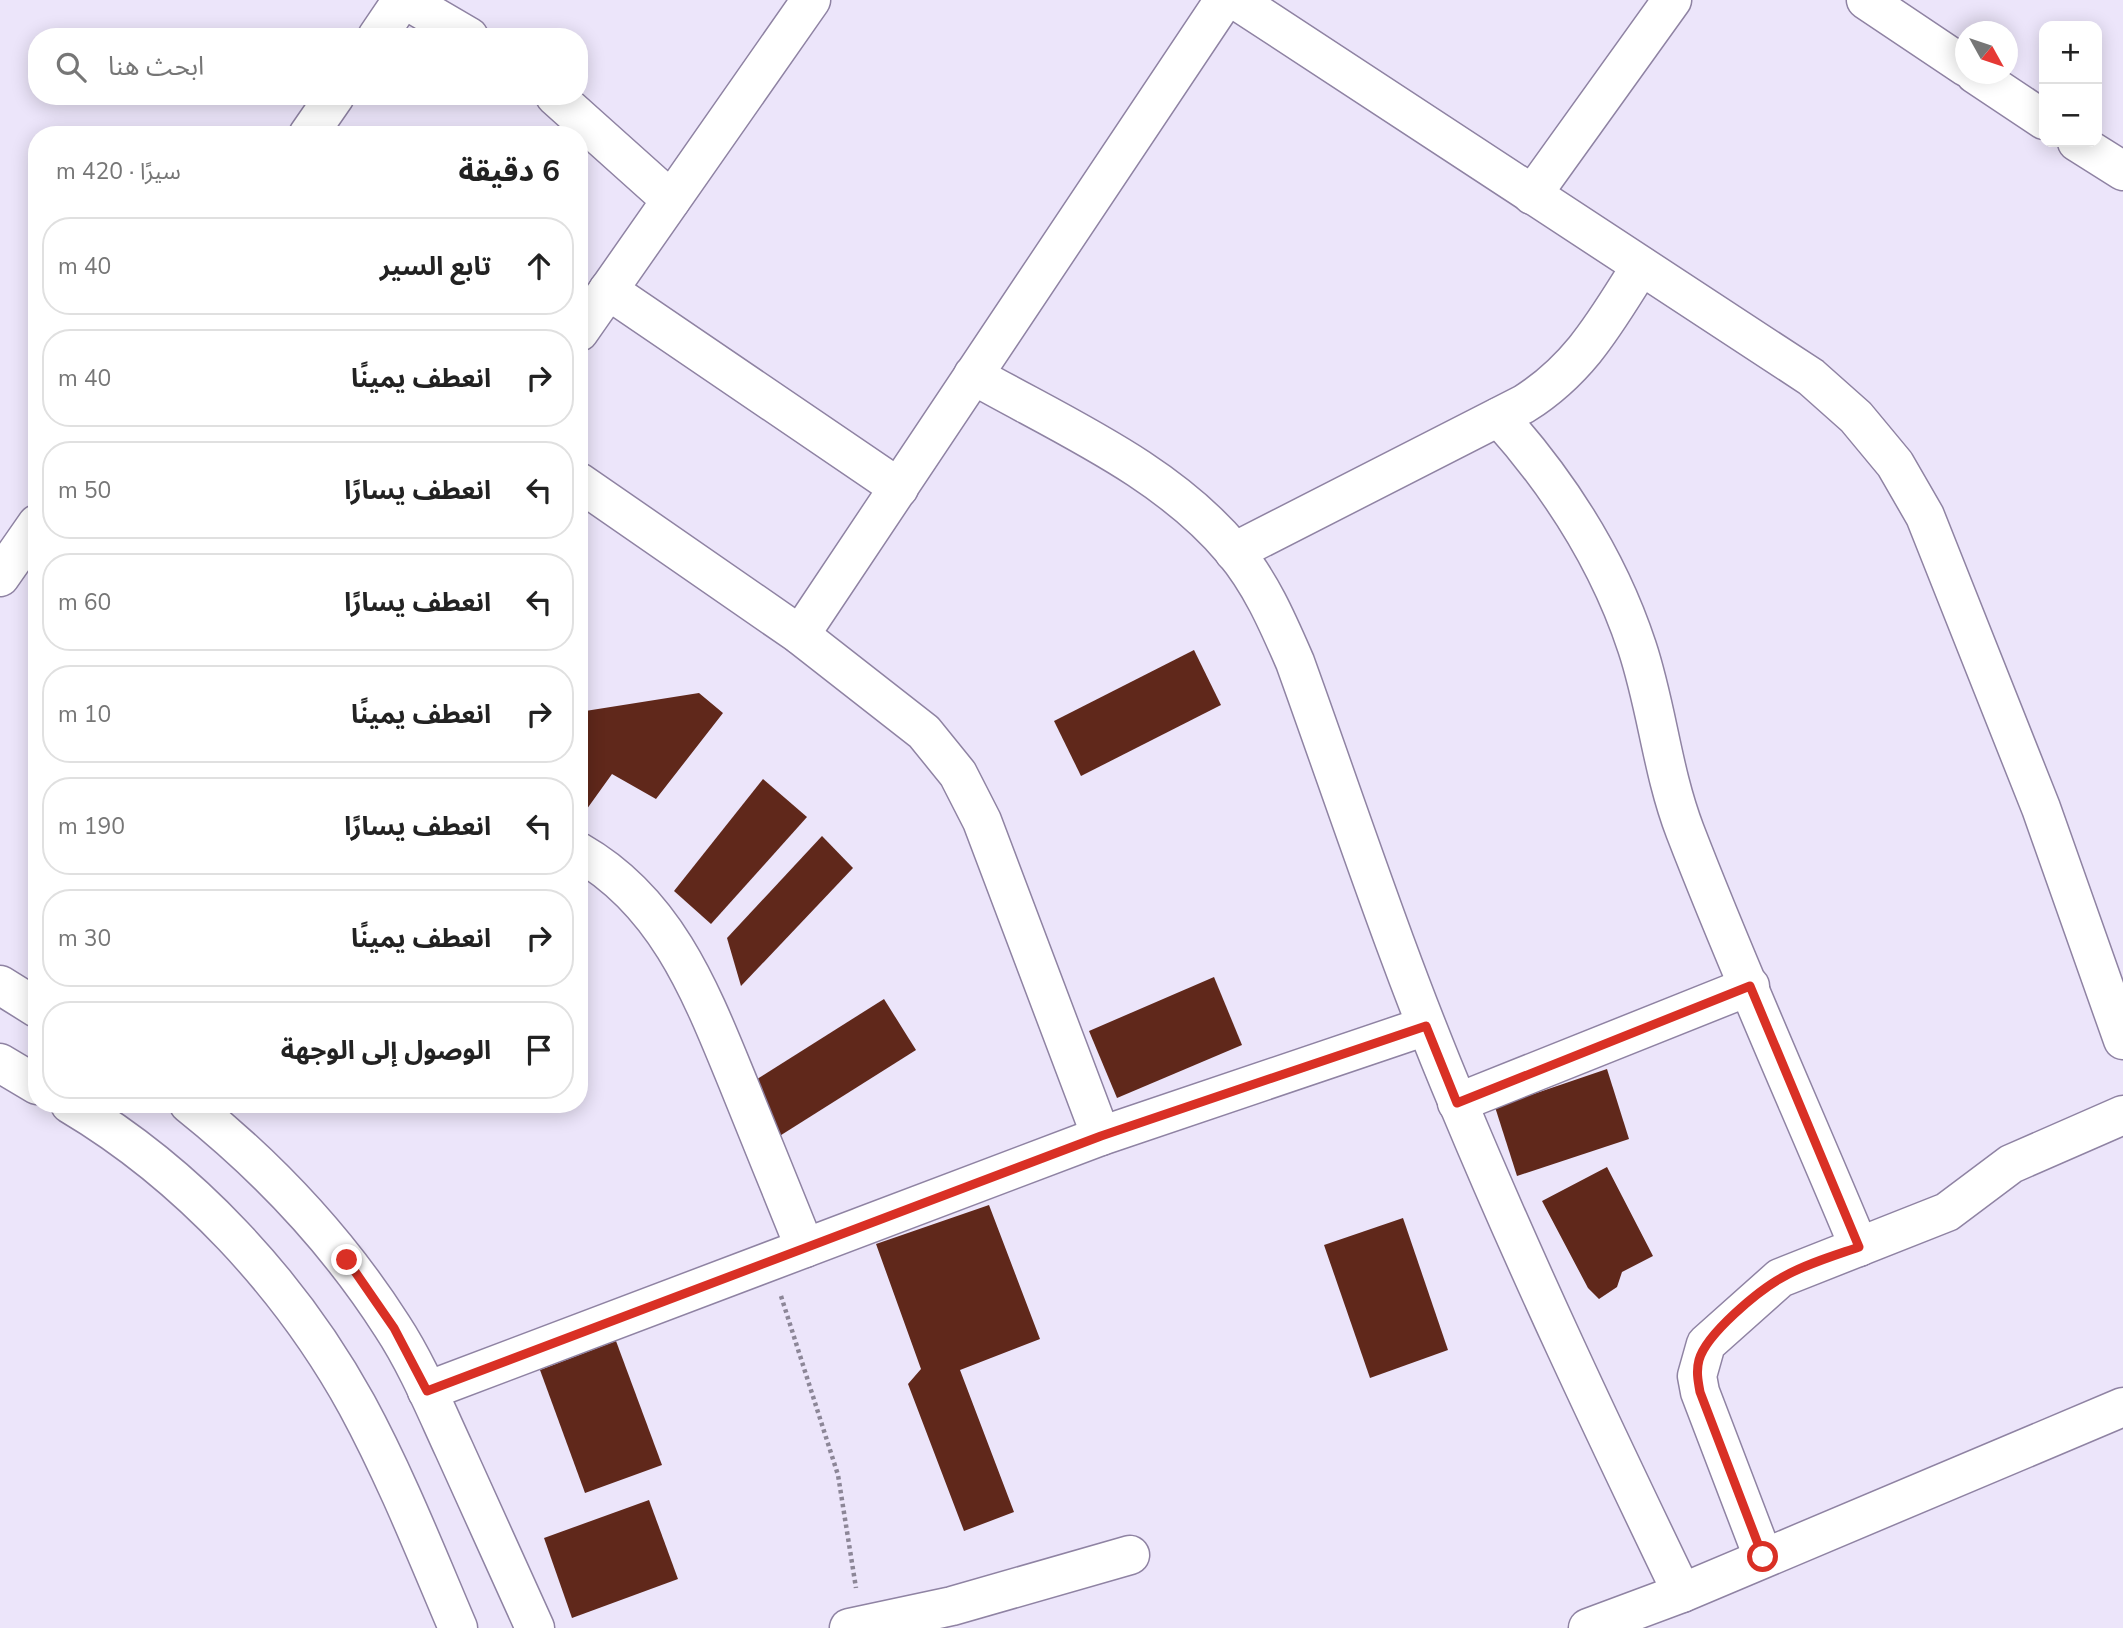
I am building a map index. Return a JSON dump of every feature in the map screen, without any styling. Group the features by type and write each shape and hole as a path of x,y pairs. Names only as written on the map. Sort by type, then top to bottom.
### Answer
{"street":[{"path":"384,28 405,0 453,28"},
{"path":"588,319 811,0"},
{"path":"800,635 1224,0"},
{"path":"1236,0 1811,377 1856,417 1895,464 1925,516 2041,808 2123,1040"},
{"path":"1532,195 1672,0"},
{"path":"1867,0 1955,60"},
{"path":"1990,84 2039,117"},
{"path":"315,126 329,105"},
{"path":"565,105 671,200"},
{"path":"2085,147 2123,171"},
{"path":"1234,552 1500,416 1548,388 1590,347 1641,266"},
{"path":"608,290 899,488"},
{"path":"973,375 1148,474 1197,512 1234,552 1271,607 1295,662 1426,1026 1457,1103 1555,1329 1682,1593"},
{"path":"1500,416 1535,457 1567,501 1595,547 1619,597 1637,648 1670,788 1859,1247"},
{"path":"588,488 800,635 924,732 958,774 982,821 1101,1136"},
{"path":"15,575 28,545"},
{"path":"588,859 628,890 653,914 680,951 701,993 805,1248"},
{"path":"0,985 28,1002"},
{"path":"1457,1103 1750,986"},
{"path":"427,1391 1101,1136 1426,1026"},
{"path":"0,1063 28,1080"},
{"path":"82,1113 184,1190 233,1237 279,1290 320,1345 388,1464 458,1628"},
{"path":"200,1113 233,1139 293,1196 347,1260 394,1328 427,1391 536,1628"},
{"path":"1763,1557 1700,1392 1697,1376 1699,1360 1706,1344 1780,1278 1947,1212 2011,1164 2123,1115"},
{"path":"1588,1628 1682,1593 2123,1406"},
{"path":"855,1626 952,1606 1130,1555"}],"path":[{"path":"769,1262 838,1475 855,1626"}],"building":[{"path":"1194,650 1221,705 1081,776 1054,721"},
{"path":"699,693 723,713 656,799 612,774 588,807 588,711"},
{"path":"763,779 807,817 711,924 674,891"},
{"path":"822,836 853,868 741,986 727,938"},
{"path":"1214,977 1242,1045 1117,1098 1089,1031"},
{"path":"884,999 916,1050 778,1137 746,1086"},
{"path":"1607,1069 1629,1139 1517,1176 1495,1107"},
{"path":"1607,1167 1653,1256 1622,1272 1617,1287 1599,1299 1588,1288 1542,1201"},
{"path":"989,1205 1040,1339 960,1370 1014,1512 964,1531 908,1384 921,1369 876,1244"},
{"path":"1403,1218 1448,1350 1370,1378 1324,1245"},
{"path":"616,1341 662,1465 585,1493 540,1370"},
{"path":"649,1500 678,1579 572,1618 544,1538"}],"route":[{"path":"347,1260 394,1328 427,1391 1101,1136 1426,1026 1457,1103 1750,986 1859,1247 1796,1270 1760,1292 1706,1344 1699,1360 1697,1376 1700,1392 1763,1557"}]}
